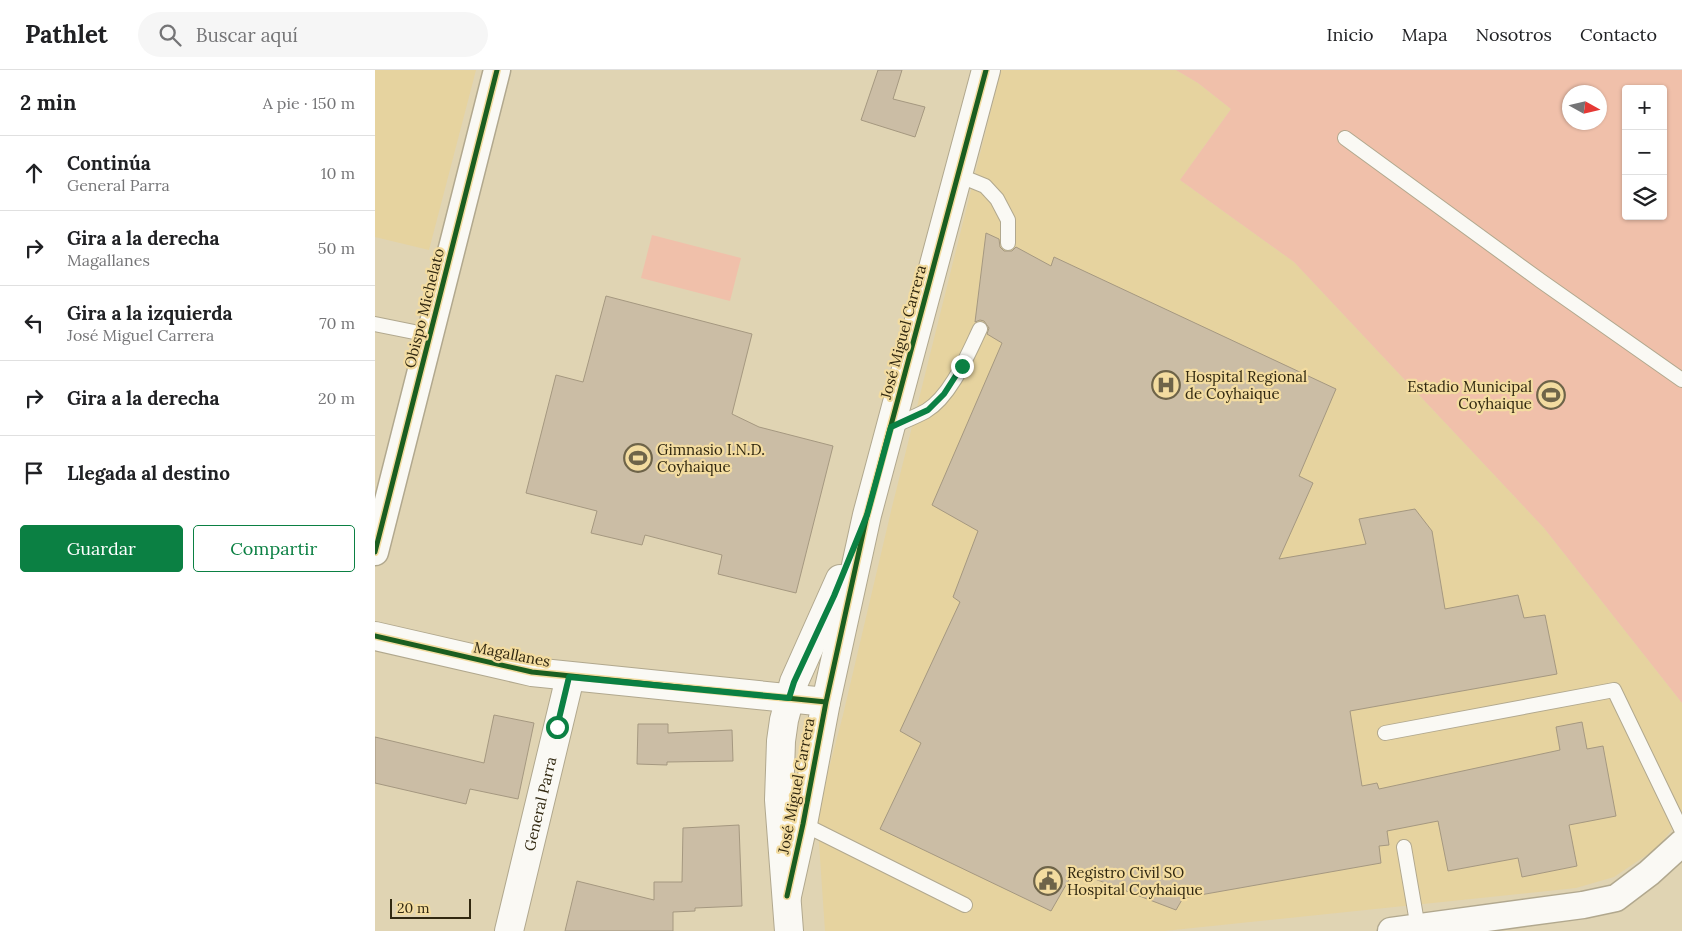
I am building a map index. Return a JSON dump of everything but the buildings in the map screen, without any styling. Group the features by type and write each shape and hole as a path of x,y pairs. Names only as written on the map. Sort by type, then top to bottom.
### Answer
{"street":[{"name":"Obispo Michelato","path":"375,552 497,70"},
{"name":"José Miguel Carrera","path":"787,896 826,702 867,515 986,70"},
{"name":"José Miguel Carrera","path":"789,931 781,836 780,764 784,720 794,682 834,596 867,515"},
{"name":"Magallanes","path":"375,636 507,667 569,677 826,702"},
{"name":"General Parra","path":"509,931 569,677"},
{"path":"1391,931 1583,905 1616,898 1649,873 1682,843"}],"lane":[{"path":"1345,138 1682,380"},
{"path":"958,175 985,186 997,199 1008,220 1009,243"},
{"path":"375,324 429,335"},
{"path":"891,427 928,410 944,394 962,366 980,329"},
{"path":"1385,733 1614,690 1682,831"},
{"path":"803,824 965,904"},
{"path":"1404,847 1418,928"}],"shaded area":[{"path":"375,70 476,70 429,250 375,237"},
{"name":"Hospital Regional de Coyhaique","path":"1001,70 1176,70 1198,83 1231,109 1180,180 1294,262 1544,528 1682,703 1682,817 1657,848 1614,877 1576,888 1164,931 825,931 817,814"},
{"name":"Estadio Municipal Coyhaique","path":"1176,70 1682,70 1682,703 1544,528 1294,262 1180,180 1231,109 1198,83"},
{"path":"652,235 741,258 730,301 641,278"}],"cycle path":[{"path":"375,552 497,70"},
{"path":"787,896 826,702 867,515 986,70"},
{"path":"375,636 532,672 826,702"}],"place":[{"name":"Hospital Regional de Coyhaique","path":"1166,385"},
{"name":"Estadio Municipal Coyhaique","path":"1551,395"},
{"name":"Gimnasio I.N.D. Coyhaique","path":"638,458"},
{"name":"Registro Civil SO Hospital Coyhaique","path":"1048,881"}],"route":[{"path":"557,727 569,677 789,698 794,682 834,596 867,515 891,427 928,410 944,394 962,366"}]}
